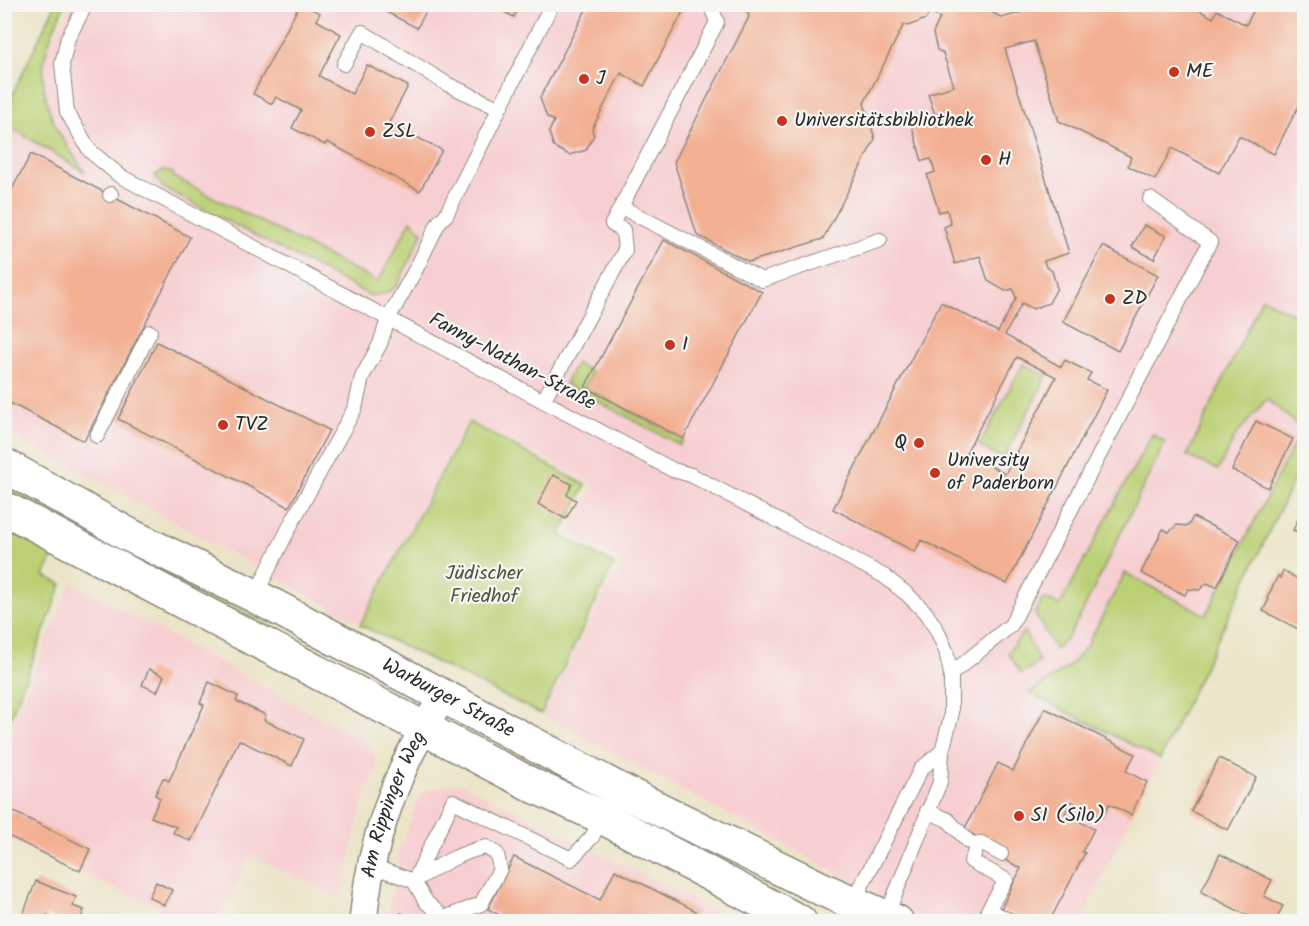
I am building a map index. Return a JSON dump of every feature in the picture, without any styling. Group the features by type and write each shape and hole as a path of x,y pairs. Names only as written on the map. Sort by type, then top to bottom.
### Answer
{"main road":[{"name":"Warburger Straße","path":"4,465 129,535 255,596 442,695 786,918"},
{"name":"Warburger Straße","path":"4,507 534,786 609,803 848,912 889,920"}],"street":[{"name":"Am Rippinger Weg","path":"363,921 370,868 386,814 409,757 442,695"}],"lane":[{"name":"Fanny-Nathan-Straße","path":"86,4 68,38 62,64 67,112 90,151 120,176 673,470 691,475 884,576 926,612 946,651 951,674 951,717 942,751 940,782 889,920"},
{"path":"255,596 291,524 355,408 362,376 380,344 388,319 439,222 446,214 552,4"},
{"path":"543,401 625,250 623,230 612,224 717,22 710,4"},
{"path":"344,64 362,32 447,84 498,108"},
{"path":"951,674 1011,625 1210,242 1150,199"},
{"path":"621,207 762,280 880,240"},
{"path":"97,436 150,332"},
{"path":"848,912 921,769 942,751"},
{"path":"414,881 453,801 571,859 592,837 609,803"},
{"path":"927,812 948,820 977,847"},
{"path":"1001,854 981,843 971,861 1006,880 988,910 1013,921"},
{"path":"370,868 414,881 426,902 447,920 481,904 500,869 497,854 486,847 468,851 453,857 414,881"}],"shaded area":[{"name":"University of Paderborn","path":"72,5 1304,5 1304,461 1081,921 927,921 542,715 621,561 569,533 594,485 468,419 360,623 5,431 5,128"},
{"path":"71,582 367,742 375,756 376,768 358,819 341,899 250,855 218,921 186,921 5,838 5,742"},
{"path":"458,782 734,921 387,922 399,852 421,792"}],"green space":[{"path":"55,5 65,5 47,48 44,61 44,89 56,127 85,172 7,125 5,110"},
{"path":"163,170 173,173 174,177 378,282 411,220 423,232 397,286 386,293 371,296 162,187 155,175"},
{"path":"1262,298 1304,320 1304,459 1160,759 1029,693 1067,668 1086,647 1125,573 1206,615 1302,429 1267,399 1236,435 1218,470 1187,456"},
{"path":"576,363 592,372 584,388 683,439 680,445 565,384"},
{"path":"1023,364 1047,376 1003,459 979,446"},
{"name":"Jüdischer Friedhof","path":"469,422 586,485 560,535 614,564 541,714 360,625"},
{"path":"1152,434 1165,442 1082,613 1068,637 1055,649 1035,614 1043,598 1060,605"},
{"path":"4,486 366,676 363,682 5,494"},
{"path":"5,530 55,552 44,576 62,584 5,732"},
{"path":"1024,631 1039,662 1021,674 1008,653"}],"building":[{"path":"300,4 320,13 316,20 341,34 319,76 352,94 367,65 408,86 389,123 442,150 420,191 327,142 325,145 292,128 301,110 276,97 272,104 253,94"},
{"path":"371,4 430,4 417,28"},
{"path":"488,4 520,4 514,17"},
{"name":"J","path":"589,4 687,4 644,86 621,73 592,129 594,135 586,150 569,155 554,147 549,132 554,121 547,117 540,98"},
{"path":"745,4 977,4 1002,18 1026,11 1027,7 1024,4 1188,4 1213,18 1217,10 1246,25 1257,4 1284,4 1304,15 1304,95 1274,154 1239,136 1219,173 1172,148 1155,180 1128,166 1131,157 1059,121 1034,41 1005,49 1069,253 1044,261 1046,267 1052,271 1057,288 1049,303 1033,309 1022,303 1005,335 1061,367 1065,360 1091,373 1087,380 1107,390 1007,584 921,540 915,552 833,509 941,302 998,332 1016,298 1013,289 1005,291 988,281 980,256 955,264 944,227 951,224 947,210 939,212 927,175 935,172 931,159 922,161 911,123 935,115 928,94 954,86 943,53 937,50 933,33 940,18 930,12 926,19 908,26 904,24 864,103 875,139 823,239 749,262 697,235 674,162 749,17","holes":["1017,357 1056,377 1005,474 966,453"]},
{"path":"31,154 190,237 84,441 4,400 4,204"},
{"path":"1144,225 1166,236 1154,259 1132,247"},
{"name":"I","path":"664,240 762,292 683,439 585,387"},
{"name":"ZD","path":"1103,246 1158,275 1118,351 1063,322"},
{"name":"TVZ","path":"157,342 329,430 289,507 118,419"},
{"path":"1256,421 1293,439 1268,488 1232,470"},
{"path":"553,475 572,484 567,495 576,500 566,519 538,504"},
{"path":"1193,517 1240,540 1217,587 1207,583 1199,590 1188,589 1185,595 1141,573 1163,529 1169,532 1177,525 1188,526"},
{"path":"1297,521 1304,525 1304,535 1293,530"},
{"path":"1283,571 1304,582 1304,632 1263,611 1278,576 1280,578"},
{"path":"149,669 164,676 157,692 142,685"},
{"path":"209,682 238,696 236,701 266,715 264,720 304,739 292,766 239,740 191,841 173,833 176,827 151,817 160,798 155,795 163,778 169,781 204,705 200,703"},
{"name":"SI (Silo)","path":"1045,708 1135,754 1126,771 1147,782 1131,815 1109,804 1102,817 1071,801 1065,814 1094,829 1082,852 1085,853 1049,922 1026,922 1001,909 1021,868 999,857 1002,850 964,830 998,763 1013,771"},
{"path":"1219,758 1256,777 1228,830 1191,811"},
{"path":"12,811 90,849 80,871 4,834 4,828"},
{"path":"1220,854 1272,880 1264,896 1283,906 1275,922 1260,922 1201,892"},
{"path":"514,857 600,900 615,870 696,911 691,922 496,922 499,915 488,909"},
{"path":"36,881 76,897 73,906 84,910 80,922 62,922 47,915 44,922 20,922"},
{"path":"156,882 172,890 164,905 149,897"},
{"path":"401,913 418,922 396,922"}],"place":[{"name":"ME","path":"1174,72"},
{"name":"J","path":"584,79"},
{"name":"Universitätsbibliothek","path":"782,121"},
{"name":"ZSL","path":"370,132"},
{"name":"H","path":"986,160"},
{"name":"ZD","path":"1110,299"},
{"name":"I","path":"670,345"},
{"name":"TVZ","path":"223,425"},
{"name":"Q","path":"919,443"},
{"name":"University of Paderborn","path":"935,473"},
{"name":"SI (Silo)","path":"1019,816"}]}
